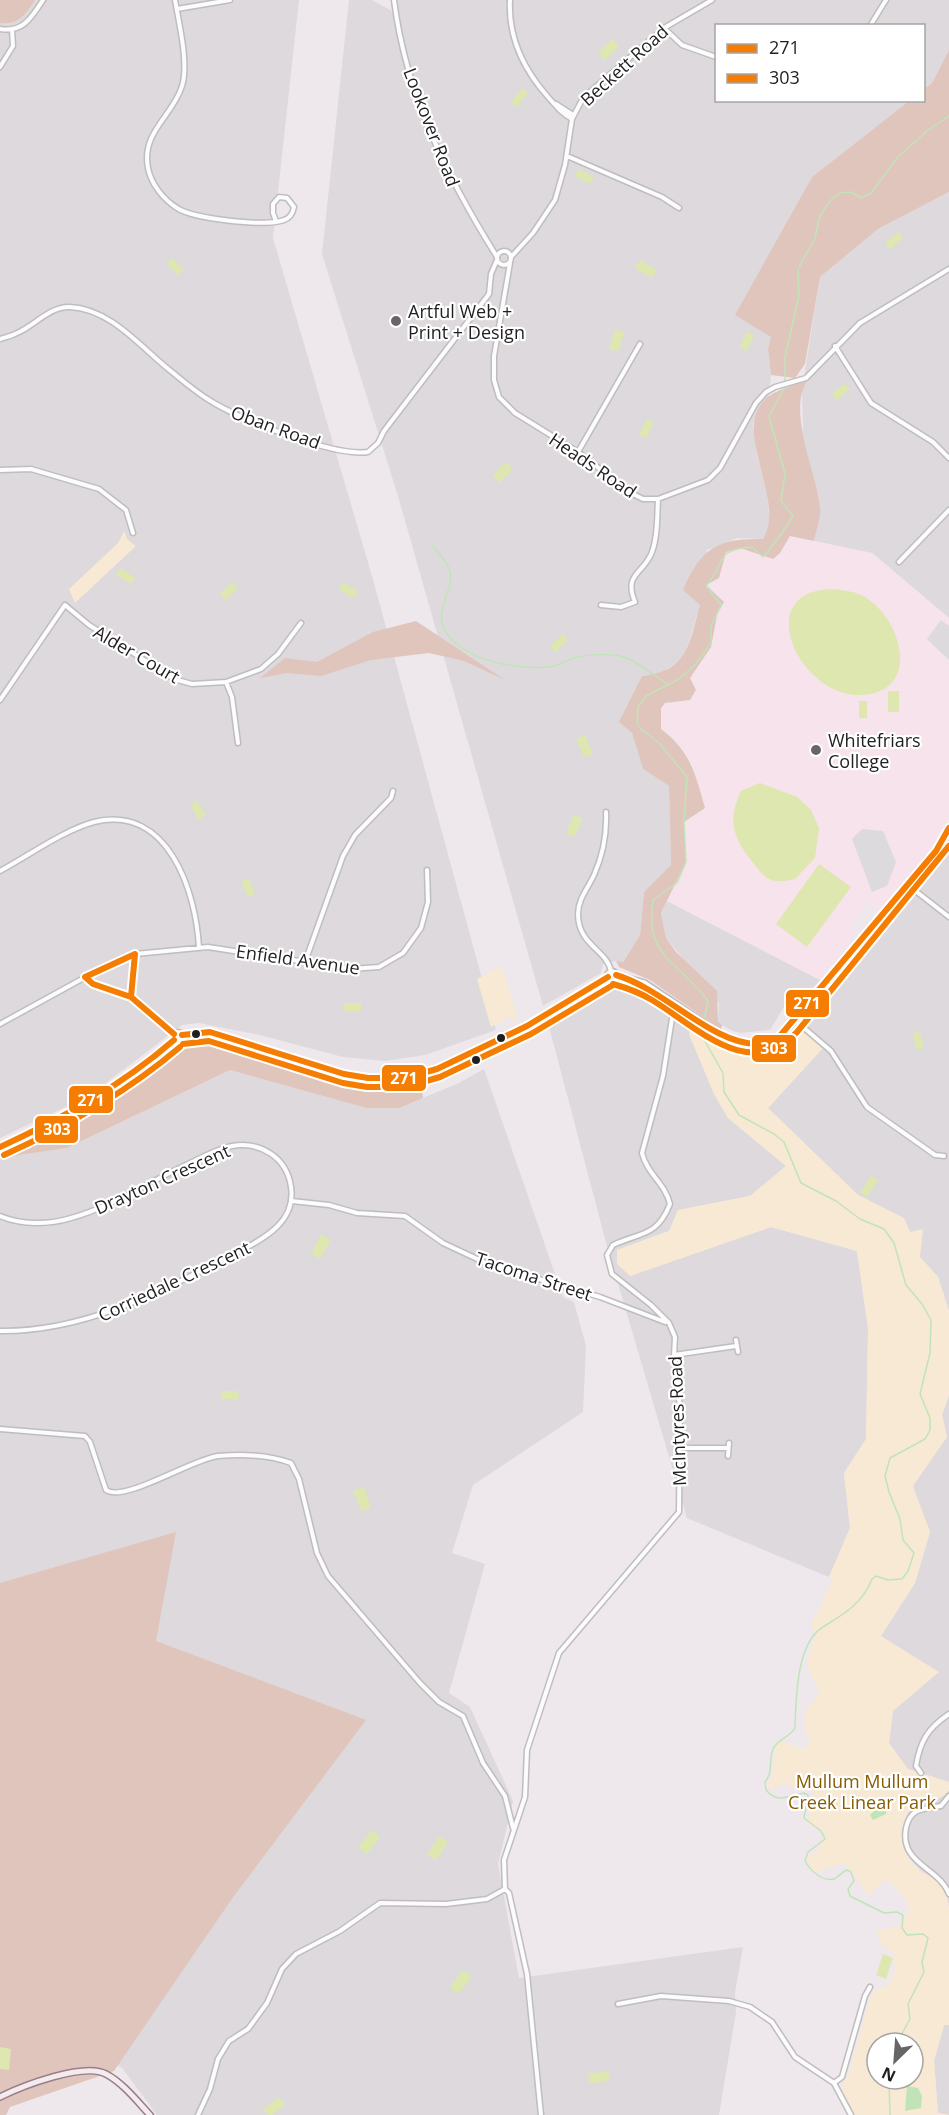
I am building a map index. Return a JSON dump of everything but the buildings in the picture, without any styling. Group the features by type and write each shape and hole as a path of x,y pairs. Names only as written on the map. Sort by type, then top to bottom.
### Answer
{"main road":[{"path":"0,2097 72,2073 94,2070 116,2080 150,2115"}],"street":[{"path":"0,29 12,30 30,19 43,0"},
{"path":"175,0 184,71 182,86 175,102 156,126 151,139 147,152 151,177 164,198 188,213 265,223 285,220 293,213 294,207 287,198 279,197 273,204 276,221"},
{"path":"177,9 230,0"},
{"name":"Lookover Road","path":"394,0 409,72 420,105 454,188 499,261"},
{"path":"510,0 511,28 521,58 561,113 573,117"},
{"name":"Beckett Road","path":"510,263 519,247 533,233 555,200 567,156 573,117 587,94 664,28 712,0"},
{"path":"871,24 886,0"},
{"path":"664,28 682,45 715,56"},
{"path":"0,67 13,46 12,30"},
{"path":"567,156 662,197 679,208"},
{"name":"Lookover Road","path":"490,245 500,252"},
{"name":"Beckett Road","path":"509,252 519,247"},
{"path":"509,272 499,261 500,252 509,252 512,257"},
{"path":"499,261 510,263"},
{"name":"Oban Road","path":"0,339 18,333 56,309 69,307 94,313 137,339 170,371 208,400 236,414 323,445 359,453 368,452 378,443 384,431 451,340 489,294 492,271 499,261"},
{"name":"Heads Road","path":"510,263 494,356 496,392 509,408 578,452 631,494 643,499 658,499 708,480 714,475 756,403 775,387 814,372 848,333 875,313 949,269"},
{"path":"578,452 640,344"},
{"path":"835,346 871,403 933,442 949,458"},
{"path":"0,470 31,469 99,489 126,510 133,532"},
{"path":"602,605 621,607 635,602 630,586 634,576 652,553 658,499"},
{"path":"899,562 949,510"},
{"name":"Alder Court","path":"0,700 65,605 89,626 174,679 200,684 226,682 247,676 267,665 301,623"},
{"path":"226,682 232,697 237,743"},
{"path":"305,962 343,856 355,835 391,798 393,791"},
{"path":"0,1147 89,1104 140,1070 174,1037 210,1032 344,1074 368,1078 404,1078 437,1069 527,1026 608,977 614,980 614,974 607,960 587,943 578,915 579,903 599,862 605,842 606,812"},
{"path":"0,871 88,824 116,820 140,826 160,839 178,864 197,914 199,948"},
{"path":"614,974 645,983 719,1034 738,1043 763,1044 778,1037 796,1021 805,1006 936,851 949,828"},
{"name":"Enfield Avenue","path":"0,1024 91,974 135,954 199,948 351,969 371,969 388,963 404,953 418,936 427,912 429,893 427,870"},
{"path":"909,885 949,916"},
{"path":"131,997 135,954"},
{"path":"91,974 102,987"},
{"path":"86,977 93,984 131,997 174,1037"},
{"path":"669,1323 651,1305 612,1274 608,1255 613,1245 646,1234 660,1225 670,1204 666,1190 645,1164 642,1153 663,1076 676,1004"},
{"path":"796,1021 831,1051 867,1107 935,1155 944,1156"},
{"name":"Drayton Crescent","path":"0,1216 35,1223 74,1217 205,1156 238,1145 260,1147 271,1152 289,1176 292,1201"},
{"name":"Tacoma Street","path":"292,1201 329,1205 357,1214 405,1216 443,1243 488,1264 525,1273 643,1311 669,1323"},
{"name":"Corriedale Crescent","path":"0,1331 54,1327 89,1320 114,1311 262,1240 280,1224 292,1201"},
{"path":"643,1311 651,1305"},
{"name":"McIntyres Road","path":"541,2115 527,1974 509,1893 505,1889 504,1860 525,1797 527,1750 559,1653 679,1512 680,1408 674,1355 675,1337 669,1323"},
{"path":"674,1355 736,1343 738,1352"},
{"path":"0,1429 85,1436 90,1442 106,1490 115,1493 123,1492 190,1463 217,1456 259,1456 291,1464 299,1479 317,1553 328,1576 420,1683 439,1702 463,1716 483,1763 505,1796 513,1828"},
{"path":"680,1448 729,1445 728,1456"},
{"path":"921,1773 914,1767 924,1737 949,1714"},
{"path":"949,1796 941,1806 924,1807 913,1813 907,1825 905,1837 913,1858 948,1888 949,1894"},
{"path":"198,2115 229,2041 248,2029 267,2004 282,1969 297,1954 340,1931 380,1904 446,1904 487,1899 505,1889"},
{"path":"834,2084 842,2077 865,1996 870,1987"},
{"path":"618,2004 661,1996 729,2001 750,2007 772,2022 795,2057 834,2084 850,2115"}],"shaded area":[{"path":"0,0 299,0 273,238 372,576 496,1030 425,1055 385,1061 343,1057 260,1035 199,1023 182,1025 89,1096 0,1138"},
{"path":"0,0 35,0 21,18 12,22 0,23"},
{"path":"349,0 372,0 392,11 391,0 949,0 949,50 932,83 925,88 925,24 715,24 715,102 908,102 812,177 736,315 771,337 768,349 771,375 769,397 753,424 757,457 767,491 770,528 763,539 737,538 707,550 700,605 684,658 659,674 642,676 632,733 643,769 669,786 671,866 644,892 640,935 622,963 616,961 603,964 601,973 543,1006 398,496 322,254"},
{"path":"612,39 619,46 605,60 598,53"},
{"path":"949,50 949,192 878,229 820,277 805,364 795,378 771,375 768,349 771,337 735,315 812,177 908,102 925,102 925,88 932,83"},
{"path":"522,88 528,93 517,107 511,102"},
{"path":"579,169 594,177 590,184 575,176"},
{"path":"949,192 949,618 872,553 814,541 820,510 803,435 802,390 820,277 878,229"},
{"path":"898,232 903,238 891,249 885,243"},
{"path":"172,258 184,270 178,275 166,263"},
{"path":"640,260 657,270 652,278 635,268"},
{"path":"615,330 624,332 619,351 609,349"},
{"path":"746,332 754,335 747,351 740,348"},
{"path":"807,381 800,409 805,443 820,508 814,541 790,536 780,553 773,559 740,548 726,552 719,578 706,585 724,602 717,615 711,647 690,678 696,690 690,700 665,703 661,708 661,729 685,755 695,774 705,808 684,822 686,862 661,913 666,938 676,952 717,991 718,1022 722,1025 721,1030 650,980 619,967 616,961 623,962 640,935 644,892 671,865 669,786 643,769 632,733 619,722 642,676 669,668 684,653 700,605 683,590 704,555 712,548 722,544 747,539 763,539 769,522 768,503 755,440 754,421 761,404 776,392"},
{"path":"845,383 850,389 837,400 832,394"},
{"path":"647,419 654,423 646,438 639,434"},
{"path":"506,462 513,469 500,483 493,476"},
{"name":"Whitefriars College","path":"790,536 872,553 949,618 949,815 929,852 879,910 869,901 854,919 852,937 820,980 667,901 686,862 684,822 698,785 695,769 677,741 661,729 661,707 665,703 690,700 690,678 711,647 717,615 723,606 722,598 706,585 726,552 740,548 773,559 780,553"},
{"path":"121,568 135,578 131,584 116,575"},
{"path":"233,582 238,589 225,600 220,593"},
{"path":"343,582 358,591 353,598 339,589"},
{"path":"830,589 853,592 865,597 878,607 889,621 900,653 899,668 893,681 881,691 862,695 840,692 820,681 804,664 793,645 789,625 793,608 806,595"},
{"path":"941,620 949,626 949,660 927,639"},
{"path":"416,621 505,680 464,661 429,653 371,660 321,676 287,673 260,678 285,658 317,662 373,632"},
{"path":"563,634 568,640 555,652 550,646"},
{"path":"888,691 899,691 899,712 888,712"},
{"path":"859,701 867,701 867,718 859,718"},
{"path":"585,735 593,754 584,757 576,739"},
{"path":"760,783 797,797 811,810 819,828 815,858 795,879 778,881 766,877 747,855 737,838 733,821 741,791"},
{"path":"197,801 206,815 199,820 190,805"},
{"path":"574,815 583,819 574,837 566,833"},
{"path":"862,829 883,831 896,862 887,886 872,892 852,839"},
{"path":"949,839 949,1311 938,1277 920,1257 904,1218 858,1195 768,1108 823,1048 801,1029 809,1015 889,924 929,873"},
{"path":"819,864 851,887 807,947 776,924"},
{"path":"249,878 255,894 248,897 241,881"},
{"path":"667,901 820,980 799,1004 788,1000 770,1030 741,1033 733,1031 718,1023 719,1003 666,938 661,913"},
{"path":"612,987 638,988 693,1023 689,1034 714,1094 728,1118 786,1166 750,1196 679,1210 669,1231 617,1250 630,1276 771,1227 857,1251 868,1328 866,1439 844,1473 850,1528 829,1577 687,1518 607,1246 548,1023 589,994"},
{"path":"343,1003 361,1003 361,1011 344,1012"},
{"path":"920,1032 924,1048 916,1050 913,1033"},
{"path":"196,1037 240,1047 348,1081 383,1085 421,1081 423,1098 399,1108 366,1108 230,1070 67,1148 0,1158 0,1153 82,1117 157,1065 181,1043"},
{"path":"484,1069 563,1297 574,1302 586,1346 583,1412 473,1485 452,1553 485,1564 449,1693 470,1707 513,1801 498,1864 519,1978 743,1947 735,1993 736,2012 719,2115 157,2115 122,2068 105,2058 0,2089 0,1158 67,1148 230,1070 366,1108 398,1108 457,1084"},
{"path":"871,1176 878,1180 867,1197 860,1192"},
{"path":"321,1234 331,1240 320,1259 311,1254"},
{"path":"221,1391 238,1391 239,1399 221,1399"},
{"path":"949,1395 949,1782 908,1769 889,1743 893,1711 881,1636 915,1583 930,1532 912,1486 947,1437 942,1415"},
{"path":"364,1487 371,1508 361,1511 353,1491"},
{"path":"176,1532 156,1641 366,1720 231,1900 114,2071 10,2107 6,2115 0,2115 0,1583"},
{"path":"949,1790 949,1907 935,1879 921,1871 910,1859 903,1845 903,1830 907,1814 914,1806 924,1801 935,1801"},
{"path":"880,1805 887,1807 886,1814 873,1820 870,1815"},
{"path":"372,1830 380,1837 367,1854 358,1847"},
{"path":"439,1836 448,1842 436,1860 427,1855"},
{"path":"883,1954 893,1958 886,1979 876,1975"},
{"path":"463,1970 472,1977 458,1994 450,1987"},
{"path":"944,2025 949,2025 949,2115 938,2113 934,2061"},
{"path":"0,2047 11,2049 9,2070 0,2069"},
{"path":"608,2071 610,2080 590,2084 588,2074"},
{"path":"907,2091 920,2091 922,2096 921,2108 905,2111"},
{"path":"279,2097 285,2105 272,2115 268,2115 263,2109"}],"green space":[{"path":"124,531 127,539 136,546 75,603 69,589 118,543"},
{"path":"502,966 518,1021 515,1023 510,1017 491,1027 477,979"},
{"name":"Mullum Mullum Creek Linear Park","path":"694,1020 730,1044 751,1049 776,1042 798,1027 823,1048 768,1108 858,1195 904,1218 910,1232 923,1229 920,1257 938,1277 949,1311 949,1395 942,1415 947,1437 913,1486 930,1532 915,1583 881,1636 939,1672 893,1711 889,1743 908,1769 949,1782 949,1790 945,1795 911,1808 904,1822 902,1838 906,1853 916,1867 942,1886 949,1905 949,2025 944,2025 934,2061 938,2113 949,2115 854,2115 843,2092 842,2083 849,2073 871,1995 878,1988 887,1986 895,1970 894,1953 882,1946 875,1931 901,1926 909,1909 907,1901 888,1881 882,1882 869,1896 847,1865 841,1864 815,1872 810,1869 807,1856 818,1851 825,1836 823,1831 807,1823 813,1796 811,1791 783,1784 771,1790 766,1786 771,1778 777,1740 803,1749 808,1745 810,1738 805,1733 806,1710 819,1695 807,1663 816,1634 811,1625 833,1580 829,1577 850,1528 844,1473 866,1439 868,1328 857,1251 771,1227 630,1276 617,1264 617,1250 669,1231 678,1210 750,1196 786,1166 728,1118 714,1094 689,1034"}],"waterway":[{"path":"704,1020 708,1001 659,947 654,935 652,920 653,900 677,883 686,862 684,822 687,777 660,744 641,729 637,722 638,707 646,696 679,679 694,666 711,643 711,626 721,605 706,586 726,554 752,547 763,557 793,516 781,501 785,474 769,416 785,387 785,357 799,296 798,269 815,238 820,215 832,199 840,193 851,192 861,198 871,193 897,158 928,130 949,116"},
{"path":"432,546 445,561 450,572 449,589 443,605 442,623 445,632 463,649 498,663 523,667 552,666 588,655 620,656 637,664 667,684"},
{"path":"703,1024 702,1036 723,1073 724,1092 739,1115 784,1142 801,1183 836,1201 860,1219 884,1229 894,1243 906,1285 922,1304 931,1320 930,1353 920,1394 930,1418 930,1430 925,1439 890,1458 885,1476 900,1519 903,1540 914,1553 908,1571 902,1579 888,1580 876,1576 864,1595 852,1607 814,1635 807,1646 799,1673 795,1728 773,1749 769,1774 765,1782 766,1790 775,1797 783,1798 804,1793 808,1795 804,1818 821,1831 825,1839 808,1852 805,1861 813,1871 825,1879 834,1879 847,1870 851,1872 854,1881 848,1889 850,1896 884,1913 897,1912 903,1915 902,1928 907,1935 923,1934 928,1938 922,1962 924,1972 908,2004 910,2019 904,2031"},
{"path":"889,2091 890,2115"}],"transit line":[{"name":"271","path":"616,975 652,992 705,1026 740,1042 765,1043 779,1037 936,851 949,828"},
{"name":"303","path":"613,984 647,997 723,1045 742,1051 761,1052 779,1047 797,1032 949,846"},
{"name":"271","path":"135,954 131,997 93,984 85,977 135,954"},
{"name":"271","path":"182,1035 210,1032 344,1074 368,1078 404,1078 437,1069 527,1026 608,977"},
{"name":"303","path":"183,1044 209,1041 343,1083 367,1087 406,1087 440,1077 531,1034 613,985"},
{"name":"271","path":"131,997 174,1034"},
{"name":"271","path":"0,1147 91,1100 154,1057 174,1040"},
{"name":"303","path":"4,1155 96,1107 139,1079 180,1047"}],"place":[{"name":"Artful Web + Print + Design","path":"396,321"},
{"name":"Whitefriars College","path":"816,750"}]}
